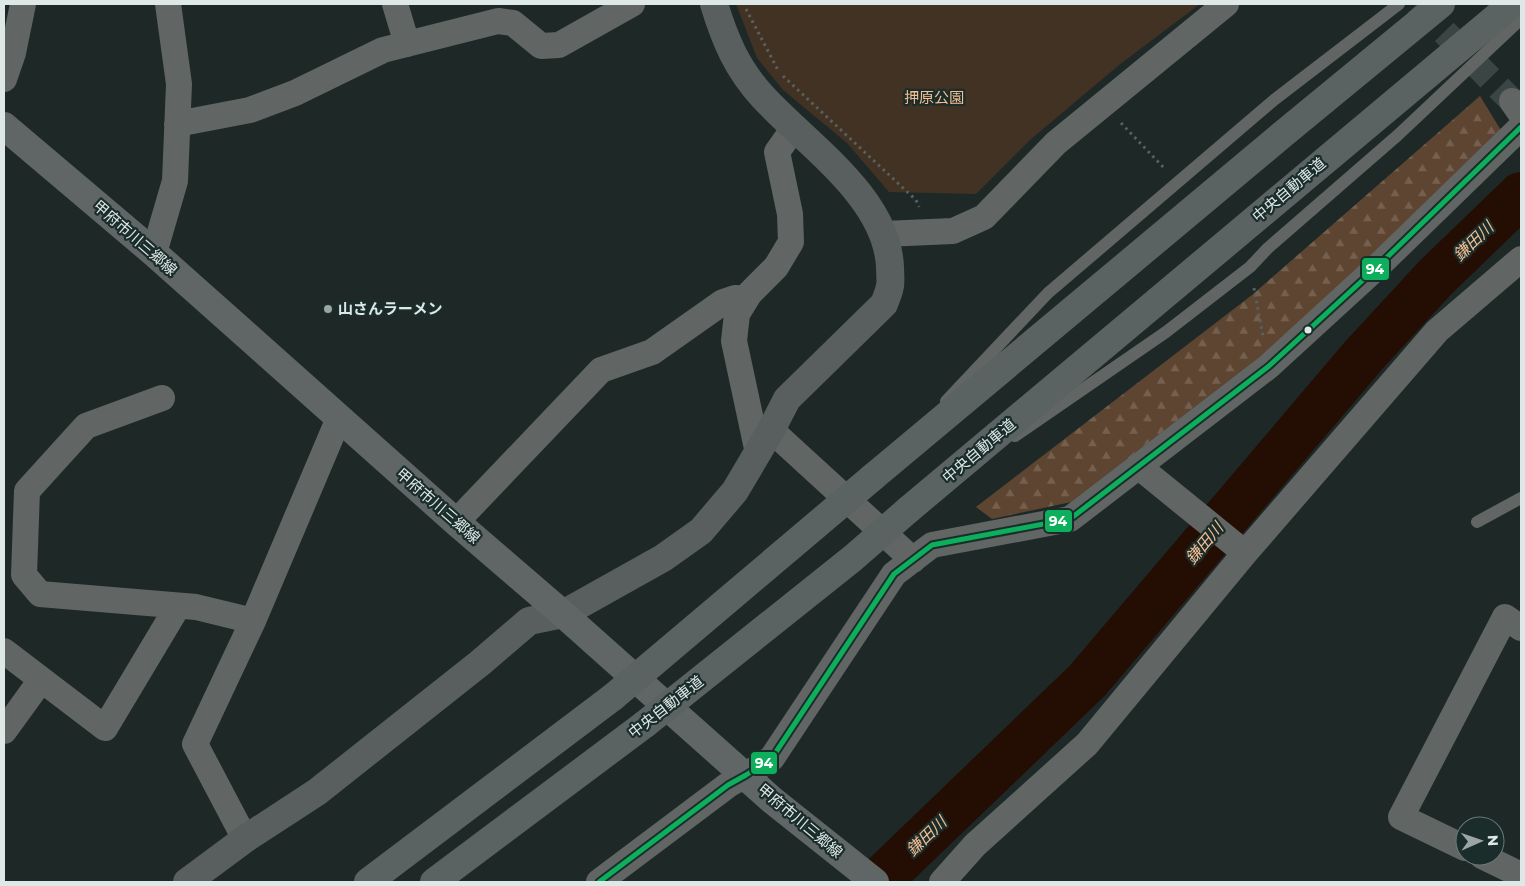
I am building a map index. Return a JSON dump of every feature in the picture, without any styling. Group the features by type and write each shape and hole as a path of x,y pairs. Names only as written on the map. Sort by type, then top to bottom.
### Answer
{"highway":[{"path":"368,882 612,697 1283,134 1441,4"},
{"name":"中央自動車道","path":"434,882 645,724 854,558 908,510 1512,4"}],"main road":[{"name":"甲府市川三郷線","path":"4,126 154,254 456,522 564,614 772,800 875,882"}],"street":[{"path":"4,79 13,53 23,4"},
{"path":"154,254 175,181 180,84 168,4"},
{"path":"395,4 407,44"},
{"path":"178,124 250,110 295,93 383,50 498,21 513,23 541,46 559,45 632,4"},
{"path":"188,882 245,838 317,792 530,621 564,614 663,558 702,531 735,490 765,441 787,399 884,304 890,286 890,256 884,234 871,210 852,185 762,96 737,62 723,35 714,4"},
{"path":"884,234 953,232 984,217 1056,142 1226,4"},
{"path":"599,882 728,785 746,776 772,758 894,574 932,545 1070,519 1269,366 1376,268 1521,127"},
{"path":"794,128 777,152 790,214 791,242 776,267 750,293 737,314 734,341 765,441 913,560"},
{"path":"942,882 975,845 1087,744 1245,553 1437,331 1521,259"},
{"path":"456,522 601,370 652,352 723,302 735,298 746,300"},
{"path":"162,398 86,426 27,491 24,575 40,594 196,607 253,621"},
{"path":"245,838 195,744 253,621 339,418"},
{"path":"1138,466 1245,553"},
{"path":"4,651 106,728 178,606"},
{"path":"1455,843 1401,817 1505,617 1521,628"},
{"path":"4,730 41,680"},
{"path":"1503,866 1521,875"}],"lane":[{"path":"874,477 1048,293 1274,100 1399,4"},
{"path":"908,510 1166,332 1250,267 1268,248 1398,135 1521,19"},
{"path":"1478,522 1521,498"}],"path":[{"path":"744,4 779,72 916,200 929,233"},
{"path":"1103,104 1178,182"},
{"path":"1250,267 1269,366"}],"green space":[{"name":"押原公園","path":"736,4 1200,4 1119,65 1030,140 976,194 889,192 847,143 783,90 757,58"},
{"path":"1480,96 1502,132 1322,309 1071,502 992,519 976,507 1252,295"}],"waterway":[{"name":"鎌田川","path":"878,882 1087,681 1364,355 1436,277 1521,195"}],"tunnel":[{"path":"1417,4 1512,101"}],"transit line":[{"name":"94","path":"599,882 728,785 772,758 894,574 932,545 1070,519 1269,366 1376,268 1521,127"}],"place":[{"name":"山さんラーメン","path":"328,309"}]}
